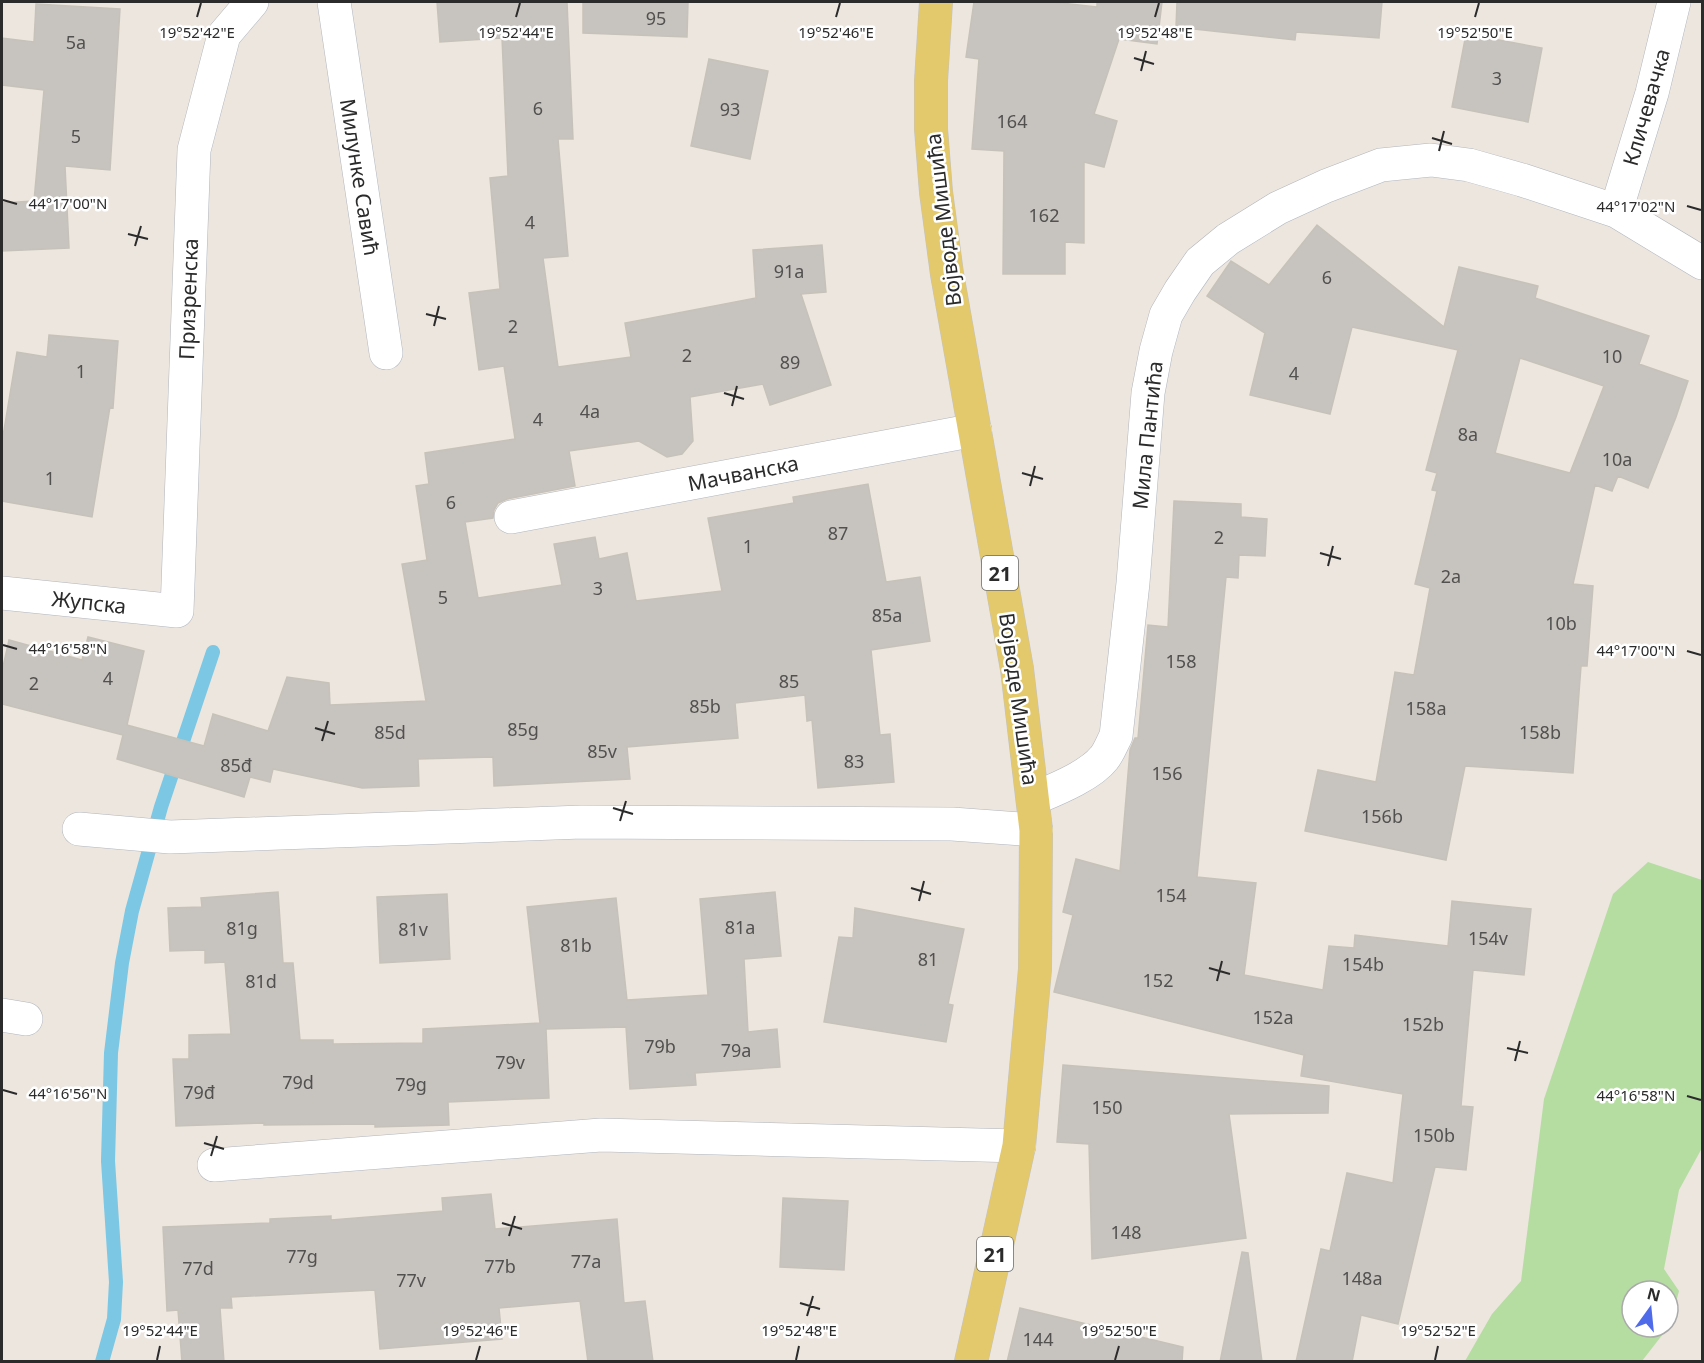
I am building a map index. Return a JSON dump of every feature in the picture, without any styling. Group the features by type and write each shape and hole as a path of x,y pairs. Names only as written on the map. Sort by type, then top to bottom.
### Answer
{"main road":[{"name":"Војводе Мишића","path":"936,2 931,81 931,129 936,192 947,274 1017,669 1035,815 1035,969 1019,1146 971,1362"}],"street":[{"name":"Призренска","path":"177,611 194,150 224,34 252,2"},
{"name":"Милунке Савић","path":"334,2 386,353"},
{"name":"Кличевачка","path":"1616,212 1652,93 1674,2"},
{"name":"Мила Пантића","path":"1035,815 1065,785 1104,759 1116,736 1133,583 1148,393 1166,315 1200,262 1228,239 1278,208 1326,186 1381,165 1431,160 1469,165 1522,180 1616,212 1702,263"},
{"name":"Мачванска","path":"511,517 975,430"},
{"name":"Жупска","path":"2,593 177,611"},
{"path":"79,829 170,837 582,822 952,824 1035,815"},
{"path":"214,1165 601,1135 1019,1146"}],"green space":[{"path":"1648,862 1702,880 1702,1148 1679,1190 1664,1269 1671,1279 1620,1279 1620,1339 1659,1339 1642,1361 1465,1361 1492,1314 1521,1281 1544,1099 1613,894"}],"building":[{"path":"437,2 567,2 573,139 558,139 568,256 543,258 558,367 631,357 625,323 756,298 753,250 822,245 826,292 801,294 831,385 770,405 763,384 690,397 693,441 682,454 667,457 639,441 569,451 575,486 507,499 498,503 493,518 465,522 478,598 562,585 554,544 595,537 599,559 627,553 636,601 722,591 708,518 794,503 793,497 868,484 886,582 920,577 930,641 871,650 880,735 890,734 894,782 818,788 812,720 807,721 805,695 735,703 738,738 627,747 630,779 494,786 493,757 418,759 419,786 362,788 273,769 270,782 250,777 244,797 117,759 123,735 2,704 2,671 9,640 82,660 88,637 144,651 127,725 204,746 213,714 268,731 287,677 329,683 330,705 426,701 402,564 427,560 416,486 429,484 425,453 515,439 504,366 479,370 469,293 500,289 490,178 508,176 502,38 440,42"},
{"path":"583,2 688,2 687,37 583,33"},
{"path":"974,2 1052,2 1097,7 1097,2 1162,2 1157,44 1119,39 1094,114 1117,121 1104,167 1084,162 1084,243 1065,242 1065,274 1003,274 1004,151 972,149 979,59 966,57"},
{"path":"1177,2 1382,2 1379,38 1296,32 1295,40 1176,27"},
{"path":"36,4 120,9 110,170 65,166 69,248 2,251 2,203 34,201 44,90 2,85 2,38 34,42"},
{"path":"1466,34 1542,48 1528,122 1452,107"},
{"path":"709,59 768,71 750,159 691,146"},
{"path":"1317,225 1444,327 1459,267 1538,286 1535,298 1649,336 1639,364 1688,381 1648,488 1618,476 1612,491 1595,485 1573,584 1593,586 1587,666 1581,666 1573,773 1465,766 1446,860 1305,831 1318,770 1376,782 1395,672 1414,675 1430,588 1415,584 1437,491 1432,490 1437,473 1426,470 1458,350 1352,327 1330,414 1250,395 1265,333 1207,296 1231,261 1269,285","holes":["1520,358 1604,386 1570,473 1495,453"]},
{"path":"49,335 118,341 113,408 110,407 92,517 2,501 2,442 17,352 47,357"},
{"path":"1174,501 1241,504 1241,517 1267,519 1265,556 1239,555 1238,578 1226,577 1197,877 1256,883 1244,975 1323,990 1329,946 1354,948 1355,935 1448,946 1452,901 1531,909 1524,975 1473,970 1461,1106 1473,1107 1466,1170 1435,1167 1398,1324 1361,1315 1352,1362 1296,1362 1321,1249 1330,1251 1347,1173 1393,1183 1403,1094 1301,1076 1304,1055 1054,992 1073,915 1063,912 1076,859 1120,871 1130,750 1135,738 1138,738 1148,625 1168,627"},
{"path":"278,892 283,963 293,963 300,1040 333,1040 333,1044 423,1043 423,1029 540,1023 527,907 616,898 627,1000 708,995 700,899 775,892 781,956 744,959 748,1032 777,1029 780,1067 695,1073 696,1085 630,1089 626,1027 546,1029 549,1098 448,1102 449,1125 375,1127 375,1124 264,1125 264,1123 176,1126 173,1059 189,1059 189,1035 231,1034 225,962 205,963 205,950 170,951 168,908 202,907 201,898"},
{"path":"447,894 450,959 380,963 377,897"},
{"path":"855,908 964,929 948,1004 953,1005 946,1042 824,1022 839,937 853,938"},
{"path":"1063,1065 1329,1086 1328,1113 1229,1114 1246,1238 1092,1259 1089,1144 1057,1142"},
{"path":"491,1194 495,1229 617,1219 624,1303 645,1301 653,1362 588,1362 580,1301 499,1308 502,1339 380,1349 375,1290 231,1297 232,1308 220,1308 224,1362 182,1362 178,1310 167,1311 163,1227 270,1223 270,1219 331,1216 331,1220 443,1211 442,1198"},
{"path":"783,1198 848,1201 844,1270 780,1267"},
{"path":"1242,1252 1248,1253 1262,1362 1220,1362"},
{"path":"1020,1308 1183,1347 1182,1362 1007,1362"}],"waterway":[{"path":"102,1362 114,1319 116,1282 108,1161 111,1053 122,963 132,911 161,807 213,652"}]}
